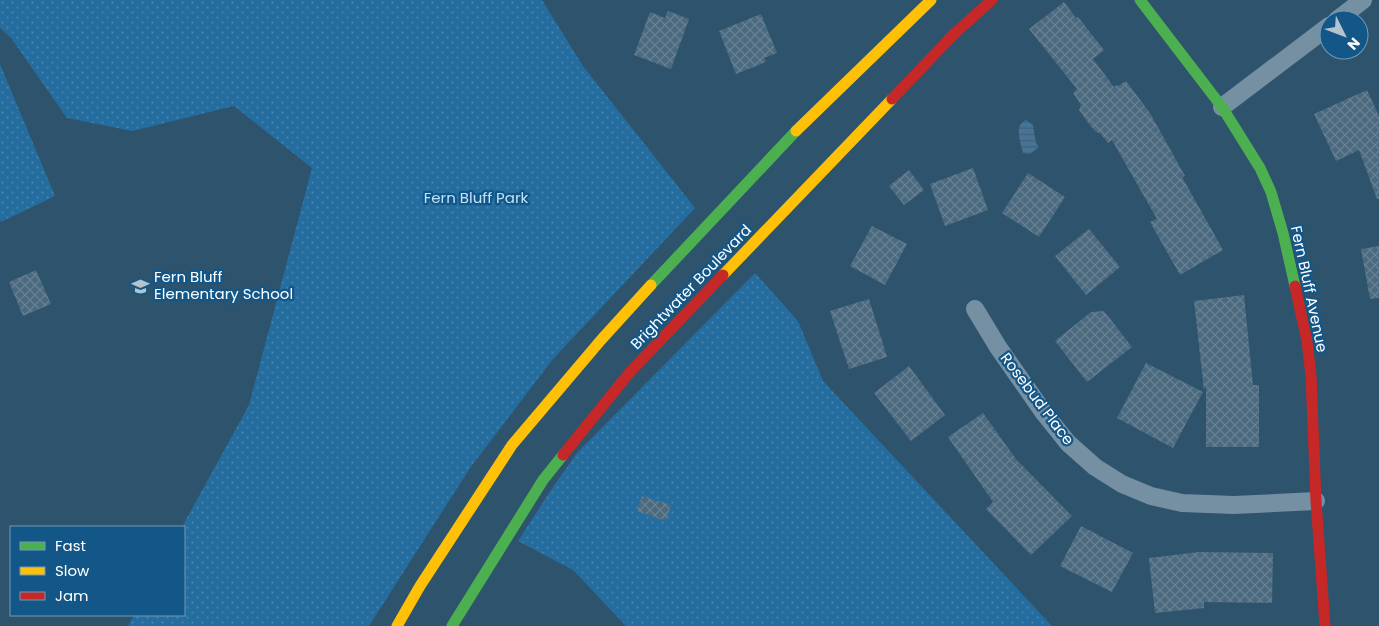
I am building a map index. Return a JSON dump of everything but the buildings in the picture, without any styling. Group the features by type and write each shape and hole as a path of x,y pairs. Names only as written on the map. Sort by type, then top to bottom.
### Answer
{"street":[{"name":"Brightwater Boulevard","path":"397,626 420,586 512,445 588,355 651,284 793,134 931,0"},
{"name":"Brightwater Boulevard","path":"452,626 543,480 630,372 954,34 992,0"},
{"name":"Fern Bluff Avenue","path":"1140,0 1222,107 1260,168 1271,192 1283,233 1307,341 1311,376 1324,626"},
{"path":"1350,10 1363,0"},
{"path":"1222,107 1319,34"},
{"name":"Rosebud Place","path":"976,309 998,347 1044,413 1068,443 1094,467 1122,484 1151,496 1182,503 1234,505 1316,501"}],"green space":[{"name":"Fern Bluff Park","path":"0,0 542,0 583,66 695,208 553,359 470,468 369,626 128,626 133,616 185,616 185,526 183,526 249,405 312,168 234,106 132,131 67,118 11,38 0,28"},
{"path":"0,64 55,196 1,222 0,219"},
{"path":"755,273 798,321 823,381 1052,626 626,626 573,570 518,541 577,453"}],"shaded area":[{"path":"1026,120 1033,125 1036,143 1039,147 1030,154 1023,153 1019,135 1020,126"}],"traffic: fast":[{"path":"1140,0 1222,107 1260,168 1271,192 1295,286"},
{"path":"651,285 796,131"},
{"path":"452,626 543,480 563,455"}],"traffic: slow":[{"path":"796,131 931,0"},
{"path":"723,275 892,99"},
{"path":"397,626 420,586 512,445 601,340 651,285"}],"traffic: jam":[{"path":"892,99 954,34 992,0"},
{"path":"563,455 630,372 723,275"},
{"path":"1295,286 1307,341 1311,376 1316,501 1325,626"}],"place":[{"name":"Fern Bluff Elementary School","path":"140,286"}]}
